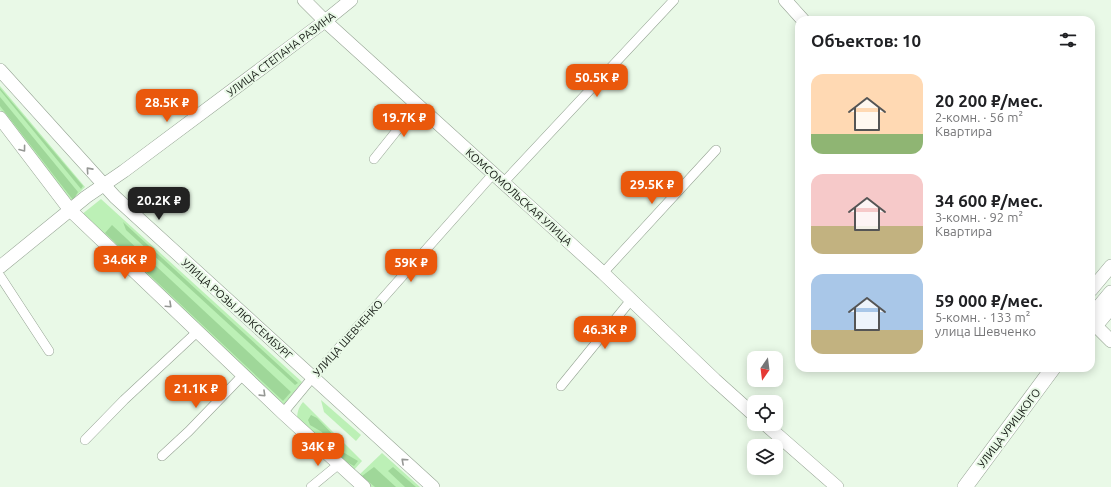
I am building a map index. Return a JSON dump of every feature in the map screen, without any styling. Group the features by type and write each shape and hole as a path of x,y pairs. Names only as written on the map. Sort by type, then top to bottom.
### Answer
{"main road":[{"name":"КОМСОМОЛЬСКАЯ УЛИЦА","path":"304,0 325,22 418,104 603,273 714,380 747,409"},
{"name":"УЛИЦА СТЕПАНА РАЗИНА","path":"0,266 70,210 325,22 351,0"},
{"path":"785,0 799,16"},
{"name":"УЛИЦА РОЗЫ ЛЮКСЕМБУРГ","path":"0,70 103,185 158,238 433,487"},
{"path":"0,118 70,210 197,332 364,487"},
{"path":"1095,285 1111,266"},
{"path":"1095,318 1111,293"},
{"path":"1095,320 1111,308"},
{"path":"1095,323 1111,341"},
{"name":"УЛИЦА УРИЦКОГО","path":"965,487 1050,372"},
{"path":"773,431 837,487"}],"street":[{"path":"503,183 674,0"},
{"path":"374,159 418,104"},
{"path":"603,273 716,150"},
{"name":"УЛИЦА ШЕВЧЕНКО","path":"283,413 312,378 494,173"},
{"path":"0,276 50,351"},
{"path":"561,386 632,300"},
{"path":"85,440 118,406 197,332"},
{"path":"162,456 243,375"},
{"path":"311,487 338,464"}],"green space":[{"path":"0,86 85,187 71,201 0,110"},
{"path":"0,88 83,186 81,189 0,90"},
{"path":"0,97 78,192 73,200 0,106"},
{"path":"101,199 302,382 283,406 81,215"},
{"path":"123,222 298,383 295,385 126,230"},
{"path":"112,225 291,392 283,401 105,233"},
{"path":"321,400 361,435 356,441 324,412"},
{"path":"303,402 362,461 353,471 297,421 298,411"},
{"path":"311,415 317,418 343,445 341,451 358,461 354,466 347,462 328,445 322,432 310,425 308,420"},
{"path":"382,453 420,487 370,487 358,476"},
{"path":"374,467 396,487 375,487 362,476"},
{"path":"393,467 416,487 405,487 388,471"}]}
